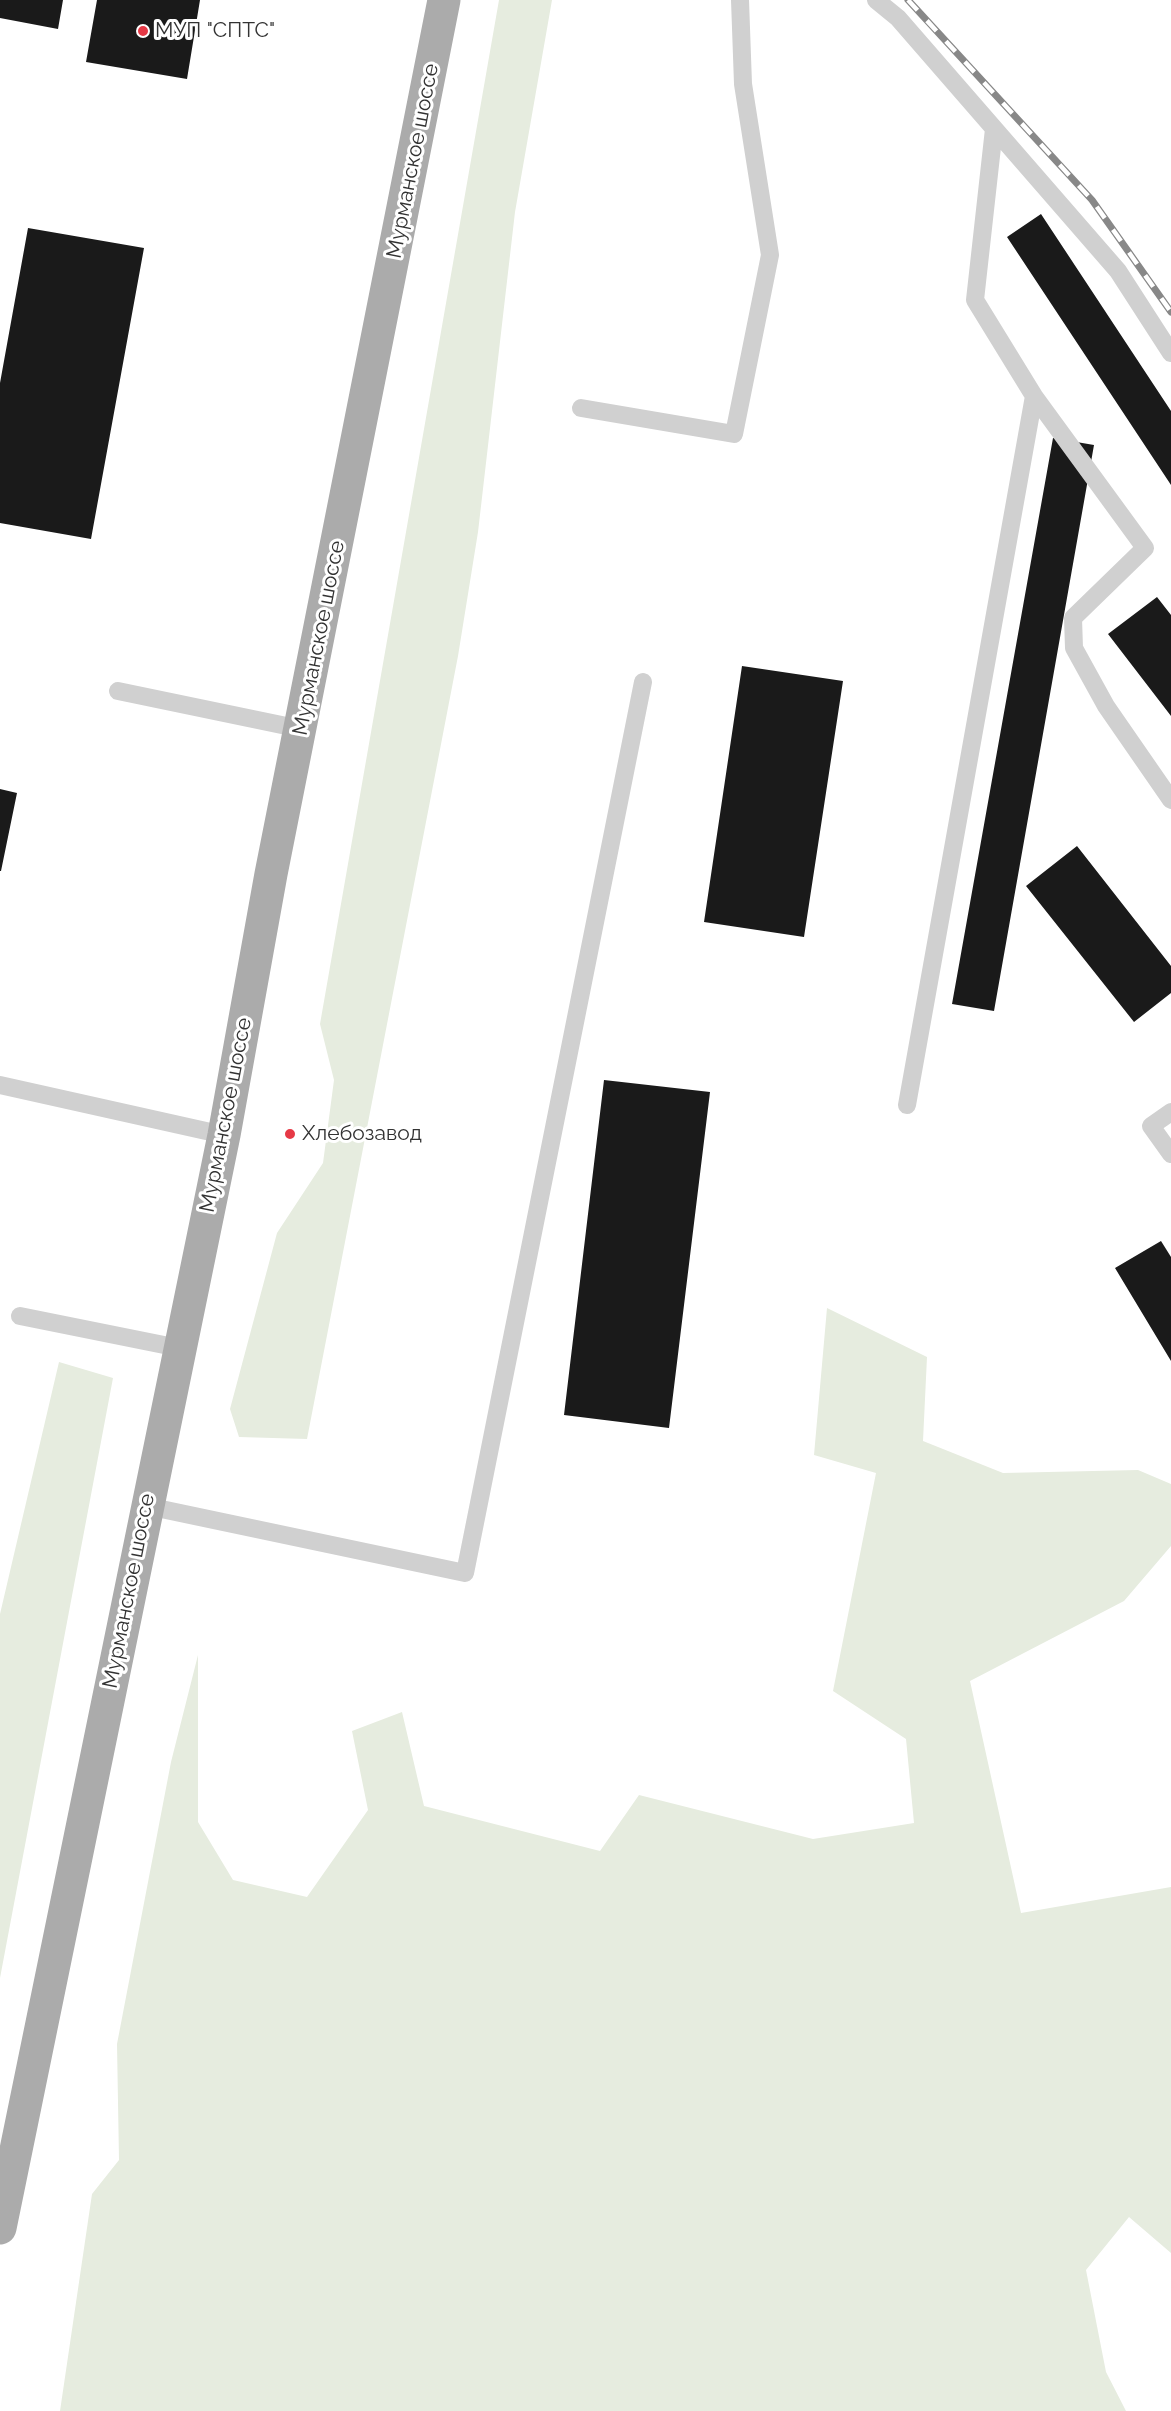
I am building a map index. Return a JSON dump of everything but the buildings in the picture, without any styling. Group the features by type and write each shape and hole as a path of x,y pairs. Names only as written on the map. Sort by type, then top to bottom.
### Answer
{"main road":[{"name":"Мурманское шоссе","path":"0,2228 224,1136 271,874 444,0"}],"lane":[{"path":"581,408 734,434 770,255 743,84 740,0"},
{"path":"876,0 898,18 1118,271 1171,352"},
{"path":"994,129 975,300 1034,396 1145,548 1073,618 1074,648 1106,706 1171,801"},
{"path":"907,1105 1034,396"},
{"path":"147,1506 465,1573 642,682"},
{"path":"118,691 301,729"},
{"path":"0,1085 224,1136"},
{"path":"1171,1112 1151,1126 1171,1154"},
{"path":"20,1316 179,1348"}],"shaded area":[{"path":"499,0 552,0 515,212 478,532 458,656 307,1439 239,1437 230,1409 277,1233 323,1163 334,1080 320,1024"},
{"path":"827,1308 927,1357 923,1441 1003,1473 1138,1470 1171,1484 1171,1546 1124,1601 970,1681 1021,1913 1171,1887 1171,2253 1129,2217 1086,2270 1106,2372 1126,2411 60,2411 92,2194 119,2160 117,2044 171,1762 198,1655 198,1822 233,1880 307,1897 368,1810 352,1731 402,1712 424,1806 600,1851 639,1795 813,1839 914,1823 906,1739 833,1691 876,1473 814,1455"},
{"path":"59,1362 113,1378 0,1978 0,1614"}],"railway":[{"path":"908,0 1092,200 1171,312"}],"place":[{"name":"МУП \"СПТС\"","path":"143,31"},
{"name":"Хлебозавод","path":"290,1134"}]}
